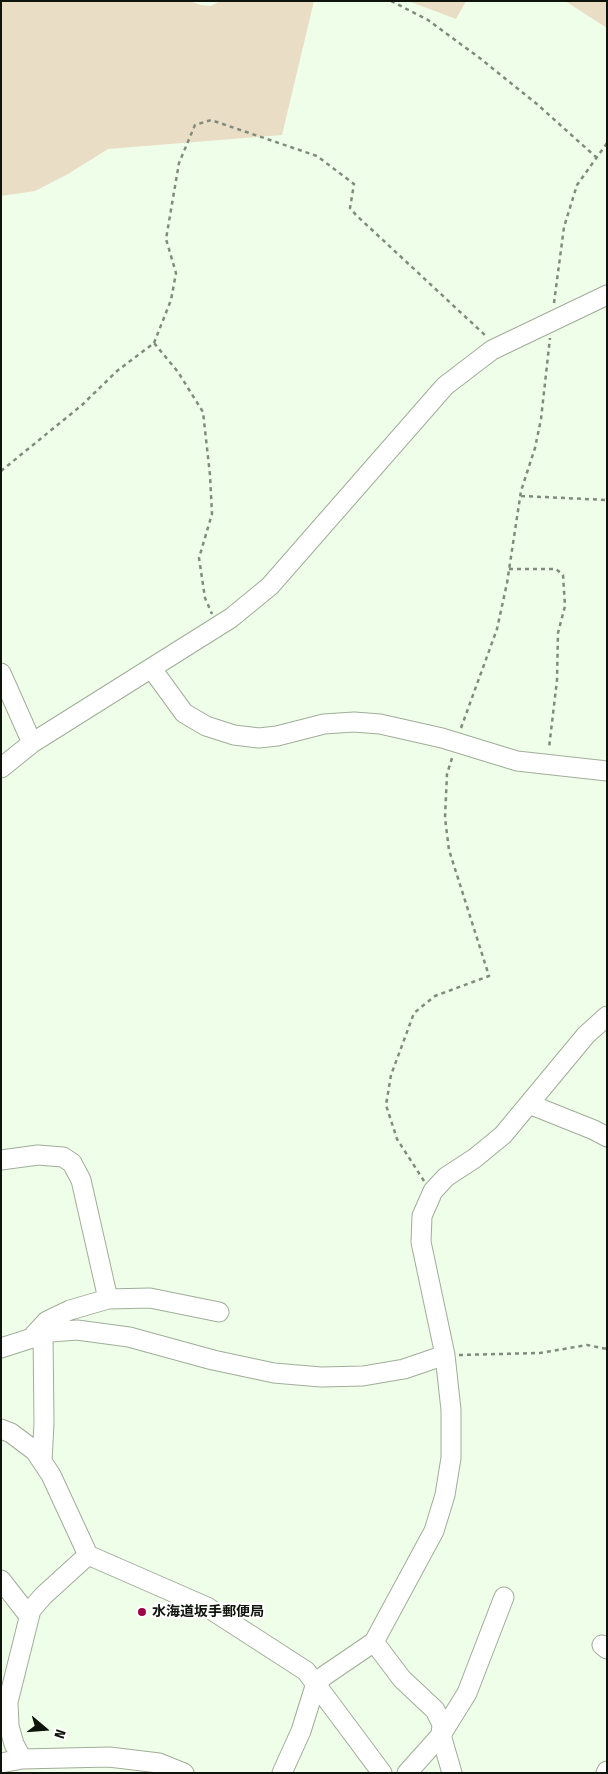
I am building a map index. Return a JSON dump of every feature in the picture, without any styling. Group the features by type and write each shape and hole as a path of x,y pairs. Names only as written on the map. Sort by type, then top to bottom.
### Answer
{"street":[{"path":"1,768 32,743 231,618 270,586 445,386 498,347 607,295"},
{"path":"152,668 184,713 206,726 234,736 259,738 277,736 324,724 354,722 380,724 456,742 517,762 607,771"},
{"path":"1,673 32,743"},
{"path":"282,1773 301,1731 316,1683 374,1642 434,1531 445,1494 451,1458 451,1410 445,1355 422,1242 422,1216 432,1195 446,1177 475,1158 503,1135 586,1035 607,1016"},
{"path":"529,1104 607,1137"},
{"path":"1,1160 38,1155 63,1157 72,1163 81,1180 108,1299"},
{"path":"42,1461 44,1423 36,1337 47,1322 70,1310 108,1299 150,1298 219,1312"},
{"path":"1,1348 51,1332 77,1330 129,1337 213,1360 274,1373 321,1377 363,1376 404,1370 445,1355"},
{"path":"1,1429 11,1433 35,1451 42,1461 51,1475 88,1555 207,1607 306,1671 382,1773"},
{"path":"22,1759 14,1744 9,1726 8,1702 29,1616 31,1610 43,1596 88,1555"},
{"path":"1,1580 29,1616"},
{"path":"407,1773 441,1735 467,1693 504,1596"},
{"path":"374,1642 402,1679 435,1710 442,1724 441,1735 452,1773"},
{"path":"1,1763 22,1759 109,1757 159,1763 184,1773"}],"path":[{"path":"391,1 428,20 481,59 538,105 597,158"},
{"path":"1,471 82,405 117,371 154,343 171,300 176,273 166,239 179,163 195,125 211,120 317,156 354,184 350,208 356,215 498,347"},
{"path":"432,1195 397,1139 386,1105 391,1075 414,1013 435,996 489,976 449,850 446,818 447,774 456,742 497,629 509,569 520,496 535,448 541,419 564,227 577,185 607,143"},
{"path":"154,343 178,372 203,412 212,514 199,558 205,598 218,626"},
{"path":"520,496 607,500"},
{"path":"509,569 556,569 563,575 565,606 558,633 557,680 547,765"},
{"path":"445,1355 540,1353 587,1345 607,1349"}],"shaded area":[{"path":"1,1 189,1 211,6 220,1 314,1 282,135 108,149 68,174 35,191 1,196"},
{"path":"408,1 466,1 456,19"},
{"path":"565,1 607,1 607,28"}],"place":[{"name":"水海道坂手郵便局","path":"142,1612"}]}
